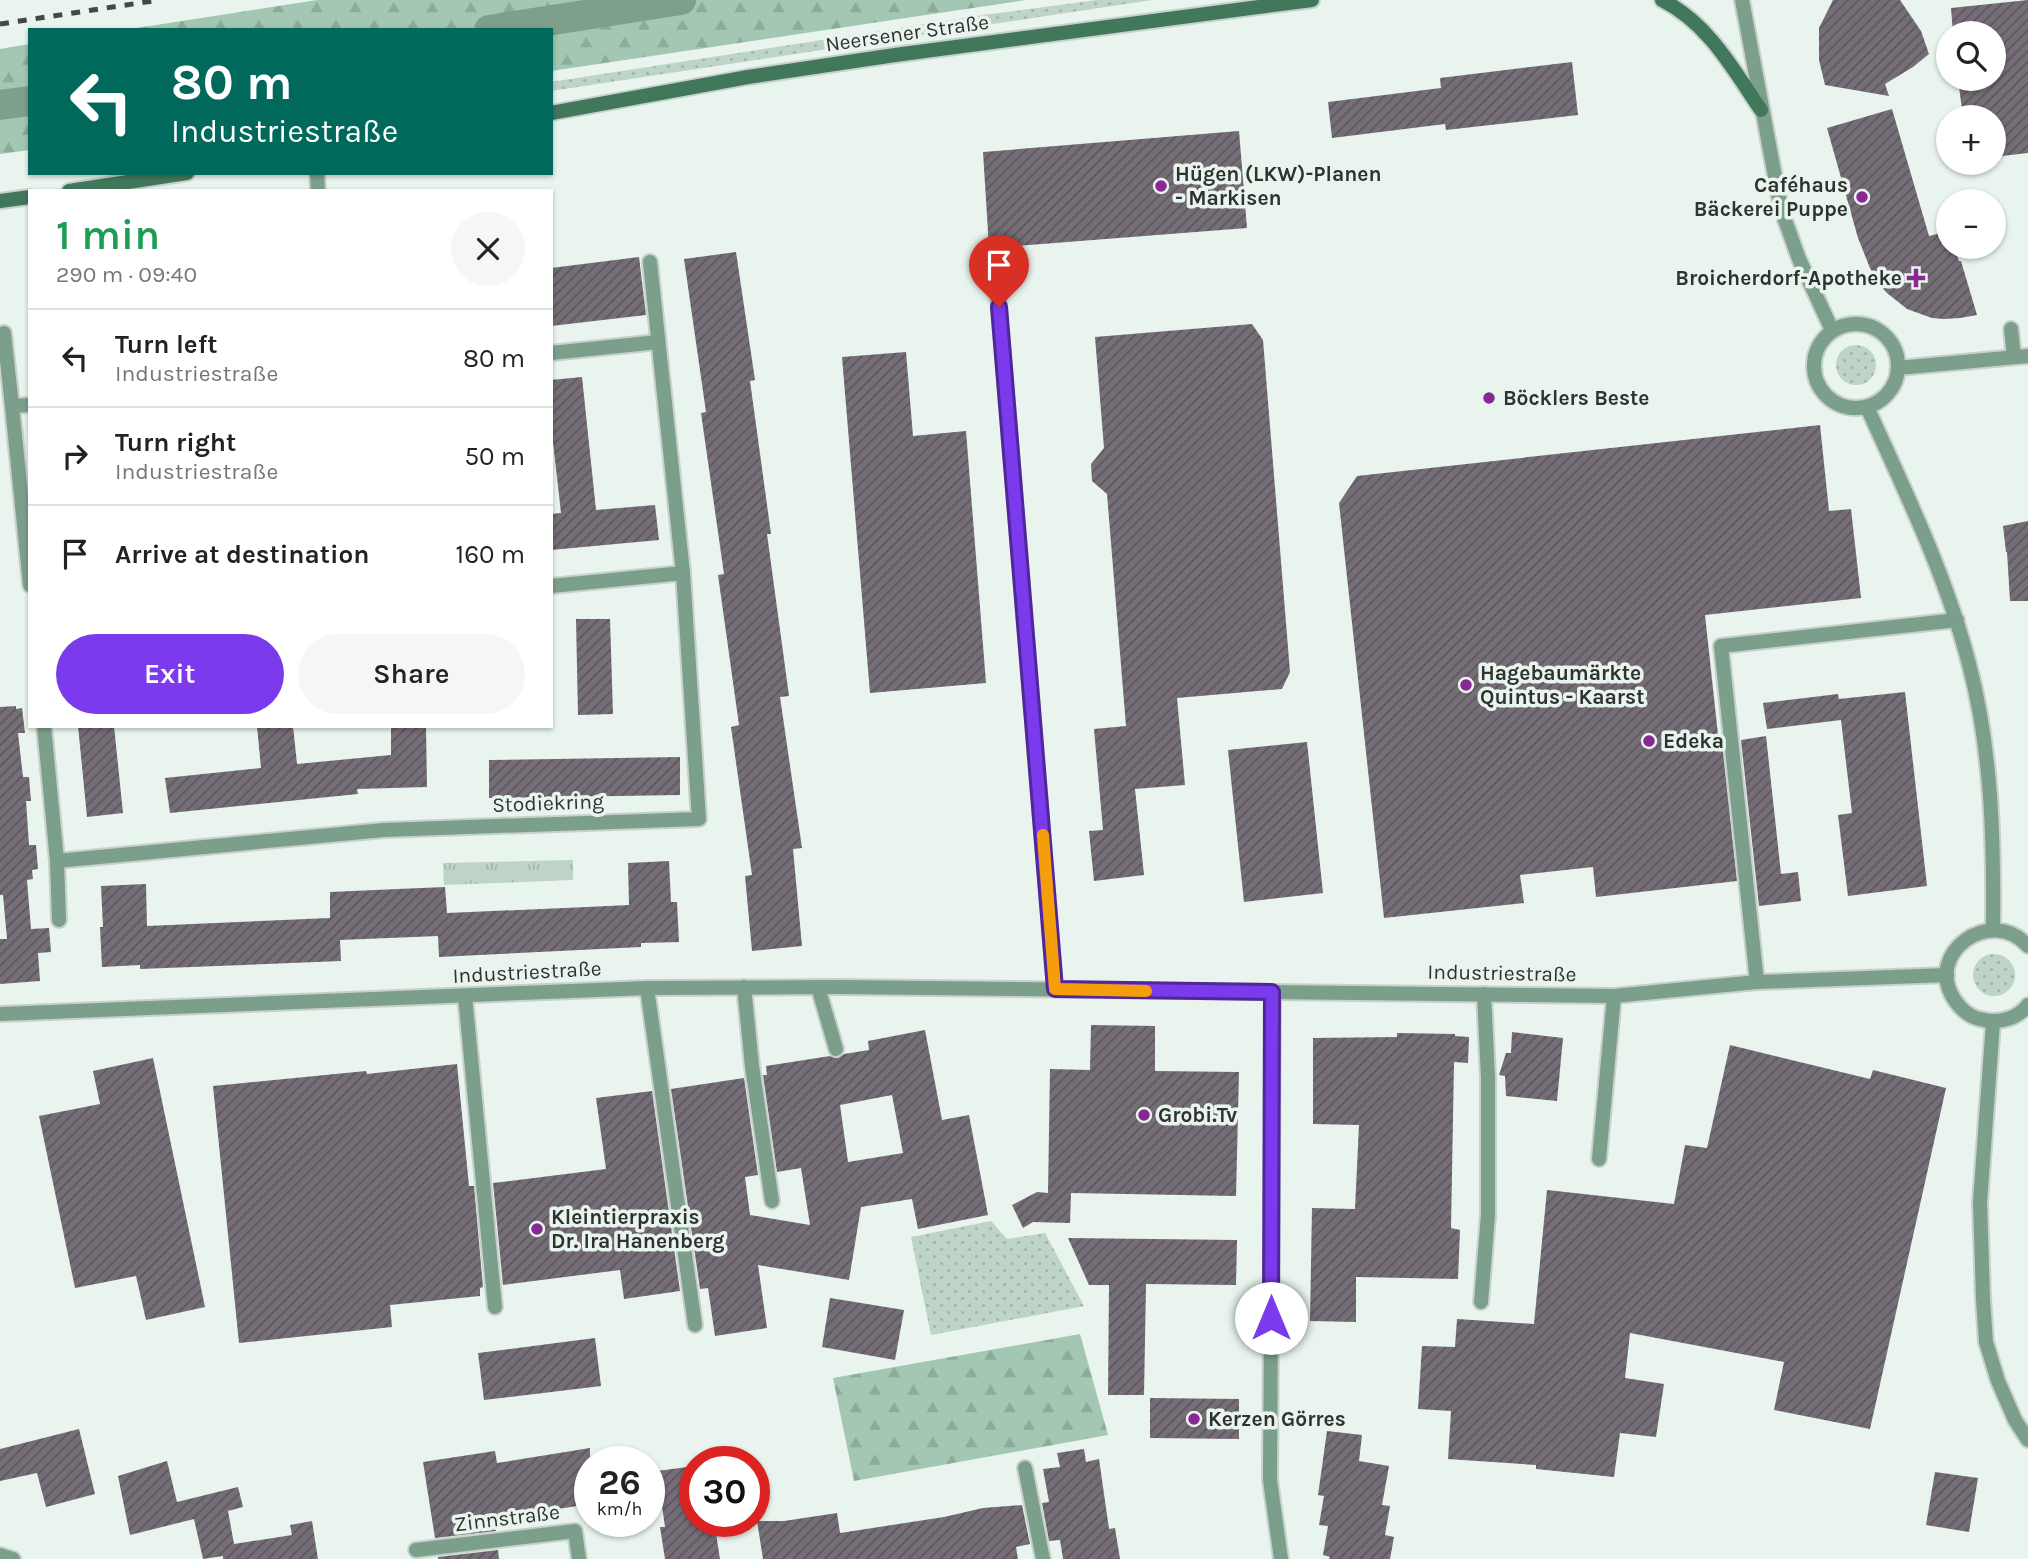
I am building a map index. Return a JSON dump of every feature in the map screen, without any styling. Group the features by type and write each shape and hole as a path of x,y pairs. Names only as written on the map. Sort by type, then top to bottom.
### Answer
{"main road":[{"name":"Neersener Straße","path":"553,113 895,55 1312,0"},
{"path":"1662,0 1702,29 1761,110"},
{"path":"82,189 174,175"},
{"path":"0,201 28,197"}],"street":[{"path":"1742,0 1761,110 1785,221 1832,330"},
{"name":"Stodiekring","path":"57,861 384,830 699,819 683,572 650,262"},
{"path":"997,284 1055,989"},
{"path":"1849,323 1868,325 1884,334 1895,349 1898,368 1894,385 1883,399 1867,407 1847,407 1829,399 1816,383 1813,363 1818,344 1832,330 1849,323"},
{"path":"1898,368 2021,356 2011,329"},
{"path":"4,332 28,565"},
{"path":"553,353 658,341"},
{"path":"12,406 28,405"},
{"path":"1867,407 1923,533 1957,620 1978,702 1991,808 1993,929"},
{"path":"553,586 683,572"},
{"path":"1757,982 1721,646 1957,620"},
{"path":"44,728 57,861 59,920"},
{"path":"2028,946 2011,933 1993,929 1979,932 1966,938 1956,948 1949,961 1947,975 1950,993 1960,1008 1975,1018 1993,1022 2011,1019 2028,1005"},
{"name":"Industriestraße","path":"0,1014 647,988 818,987 1614,996 1757,982 1947,975"},
{"path":"744,987 752,1066 772,1201"},
{"path":"818,987 836,1049"},
{"path":"647,988 695,1325"},
{"path":"1272,992 1270,1480 1281,1559"},
{"path":"1481,1302 1488,1215 1488,1078 1484,994"},
{"path":"464,996 495,1307"},
{"path":"1599,1159 1614,996"},
{"path":"1993,1022 1980,1202 1986,1342 1998,1381 2015,1420 2028,1440"},
{"path":"1025,1468 1043,1559"},
{"name":"Zinnstraße","path":"415,1550 575,1531 579,1559"},
{"path":"0,1555 13,1559"}],"green space":[{"path":"317,0 1026,0 553,71 553,28 137,28"},
{"path":"1097,0 1152,0 553,91 553,82"},
{"path":"28,44 28,150 0,154 0,49"},
{"path":"1856,345 1864,346 1870,351 1875,357 1875,373 1870,379 1864,384 1856,385 1848,384 1842,379 1837,373 1836,365 1837,357 1842,351 1848,346"},
{"path":"573,860 573,880 444,885 443,863"},
{"path":"1994,954 2009,960 2015,975 2009,990 1994,996 1979,990 1973,975 1979,960"},
{"path":"991,1221 1007,1239 1045,1233 1084,1306 931,1335 911,1237"},
{"path":"1080,1334 1108,1435 854,1481 833,1378"}],"building":[{"path":"1833,0 1900,0 1921,31 1929,54 1885,84 1889,96 1825,85 1819,60 1819,28"},
{"path":"2028,0 2028,153 2006,156 2006,105 1961,105 1960,91 2006,91 2006,21 1952,21 1951,8"},
{"path":"1572,62 1578,115 1446,130 1445,124 1332,138 1328,102 1441,88 1440,78"},
{"path":"1892,109 1929,236 1936,234 1936,259 1961,261 1977,315 1932,318 1907,309 1877,282 1858,238 1827,128"},
{"name":"Hügen (LKW)-Planen - Markisen","path":"1239,131 1247,228 989,248 983,152"},
{"path":"736,252 755,380 750,381 789,696 780,697 802,848 793,849 802,946 752,951 745,876 752,875 731,727 739,725 718,575 724,574 701,413 706,412 684,259"},
{"path":"639,257 646,315 553,326 553,268"},
{"path":"1252,324 1263,340 1290,672 1282,689 1177,698 1185,785 1135,789 1144,875 1094,881 1089,831 1103,830 1094,729 1126,726 1107,494 1092,481 1091,464 1104,448 1095,337"},
{"path":"906,352 913,436 966,431 986,683 870,693 842,357"},
{"path":"582,377 596,510 655,505 659,540 553,550 553,514 561,513 553,442 553,380"},
{"path":"1820,425 1829,511 1851,509 1861,598 1705,615 1737,881 1596,897 1593,867 1520,875 1524,903 1384,918 1339,503 1357,476"},
{"path":"2028,521 2028,601 2010,601 2003,526"},
{"path":"576,619 610,619 613,714 578,715"},
{"path":"1905,692 1927,886 1848,896 1838,815 1852,813 1841,720 1767,729 1763,703 1838,694 1839,699"},
{"path":"16,706 16,709 22,708 25,733 18,733 23,777 29,777 31,801 26,801 29,845 36,845 38,869 32,870 33,879 27,880 31,929 49,928 51,952 38,953 40,981 0,984 0,939 7,939 3,895 0,895 0,707"},
{"path":"78,728 114,728 123,813 87,817"},
{"path":"257,728 293,728 297,764 391,755 391,728 426,728 427,787 357,789 358,794 170,813 165,778 261,768"},
{"path":"1766,736 1781,874 1798,872 1801,901 1759,906 1741,740"},
{"path":"1307,742 1323,893 1244,902 1228,750"},
{"path":"680,757 680,795 489,798 489,760"},
{"path":"669,861 671,902 677,902 679,942 641,943 641,947 439,957 438,936 340,940 341,961 140,969 140,965 102,967 101,886 146,884 147,926 330,918 330,892 398,889 445,887 447,913 587,907 629,905 628,863"},
{"name":"Grobi.Tv","path":"1091,1025 1155,1026 1155,1071 1239,1072 1236,1196 1071,1193 1070,1223 1033,1222 1023,1228 1012,1205 1037,1192 1048,1193 1050,1069 1090,1070"},
{"path":"925,1030 942,1120 969,1115 988,1215 918,1229 912,1199 861,1207 849,1280 758,1265 767,1328 715,1336 708,1288 700,1289 671,1089 744,1078 758,1175 745,1177 750,1215 810,1225 801,1168 777,1172 763,1075 767,1075 766,1066 830,1056 838,1058 844,1054 869,1050 868,1041","holes":["892,1095 903,1153 848,1162 840,1105"]},
{"path":"1512,1032 1563,1038 1557,1101 1506,1096 1505,1076 1499,1075 1506,1053 1511,1053"},
{"path":"1397,1033 1455,1034 1469,1037 1468,1063 1454,1062 1451,1228 1460,1230 1458,1279 1356,1277 1356,1322 1310,1321 1312,1208 1355,1209 1359,1125 1313,1124 1313,1038 1397,1037"},
{"path":"1730,1045 1870,1079 1873,1070 1946,1088 1870,1429 1774,1410 1784,1362 1630,1333 1625,1378 1664,1384 1656,1437 1620,1433 1614,1477 1536,1469 1536,1465 1448,1459 1451,1411 1418,1409 1422,1346 1455,1347 1457,1319 1534,1324 1547,1190 1674,1204 1685,1145 1707,1148"},
{"path":"153,1058 205,1307 146,1320 136,1276 75,1288 39,1116 100,1104 93,1071"},
{"path":"457,1064 469,1186 474,1186 483,1287 480,1288 480,1296 390,1305 392,1327 239,1343 213,1086"},
{"path":"652,1091 680,1291 624,1299 620,1270 503,1285 493,1183 606,1169 596,1098"},
{"path":"1068,1238 1237,1240 1236,1285 1146,1284 1144,1395 1108,1395 1109,1285 1089,1285"},
{"path":"830,1298 904,1310 895,1360 822,1347"},
{"path":"595,1338 601,1386 484,1400 478,1353"},
{"name":"Kerzen Görres","path":"1150,1398 1239,1399 1239,1439 1150,1438"},
{"path":"79,1429 95,1494 46,1507 37,1473 0,1481 0,1449"},
{"path":"1327,1431 1362,1435 1359,1461 1389,1466 1382,1505 1390,1506 1385,1535 1394,1537 1390,1559 1329,1559 1330,1557 1323,1555 1328,1526 1319,1525 1324,1496 1318,1495"},
{"path":"1084,1449 1086,1462 1099,1459 1109,1529 1115,1528 1120,1559 1063,1559 1060,1540 1049,1541 1042,1503 1049,1502 1043,1469 1060,1467 1057,1453"},
{"path":"495,1451 497,1463 574,1451 574,1506 494,1519 496,1531 435,1538 423,1462"},
{"path":"167,1461 177,1502 238,1487 243,1507 228,1511 234,1544 292,1535 290,1525 312,1521 318,1559 223,1559 223,1556 203,1559 194,1519 130,1535 118,1476"},
{"path":"679,1468 679,1537 717,1537 720,1559 665,1559 662,1537 665,1537 665,1470"},
{"path":"1935,1472 1978,1478 1969,1532 1926,1525"},
{"path":"1022,1505 1030,1544 1016,1547 1018,1559 763,1559 760,1537 770,1537 770,1521 837,1513 840,1533 944,1517 983,1508"},
{"path":"498,1550 499,1559 438,1559 438,1557"}],"waterway":[{"path":"502,28 681,0"},
{"path":"0,105 28,101"}],"railway":[{"path":"0,24 159,0"}],"slow traffic":[{"path":"1043,835 1055,989 1146,991"}],"place":[{"name":"Hügen (LKW)-Planen - Markisen","path":"1161,186"},
{"name":"Caféhaus Bäckerei Puppe","path":"1862,197"},
{"name":"Broicherdorf-Apotheke","path":"1916,278"},
{"name":"Böcklers Beste","path":"1489,398"},
{"name":"Hagebaumärkte Quintus - Kaarst","path":"1466,685"},
{"name":"Edeka","path":"1649,741"},
{"name":"Grobi.Tv","path":"1144,1115"},
{"name":"Kleintierpraxis Dr. Ira Hanenberg","path":"537,1229"},
{"name":"Kerzen Görres","path":"1194,1419"}],"route":[{"path":"999,307 1055,989 1272,992 1271,1318"}]}
